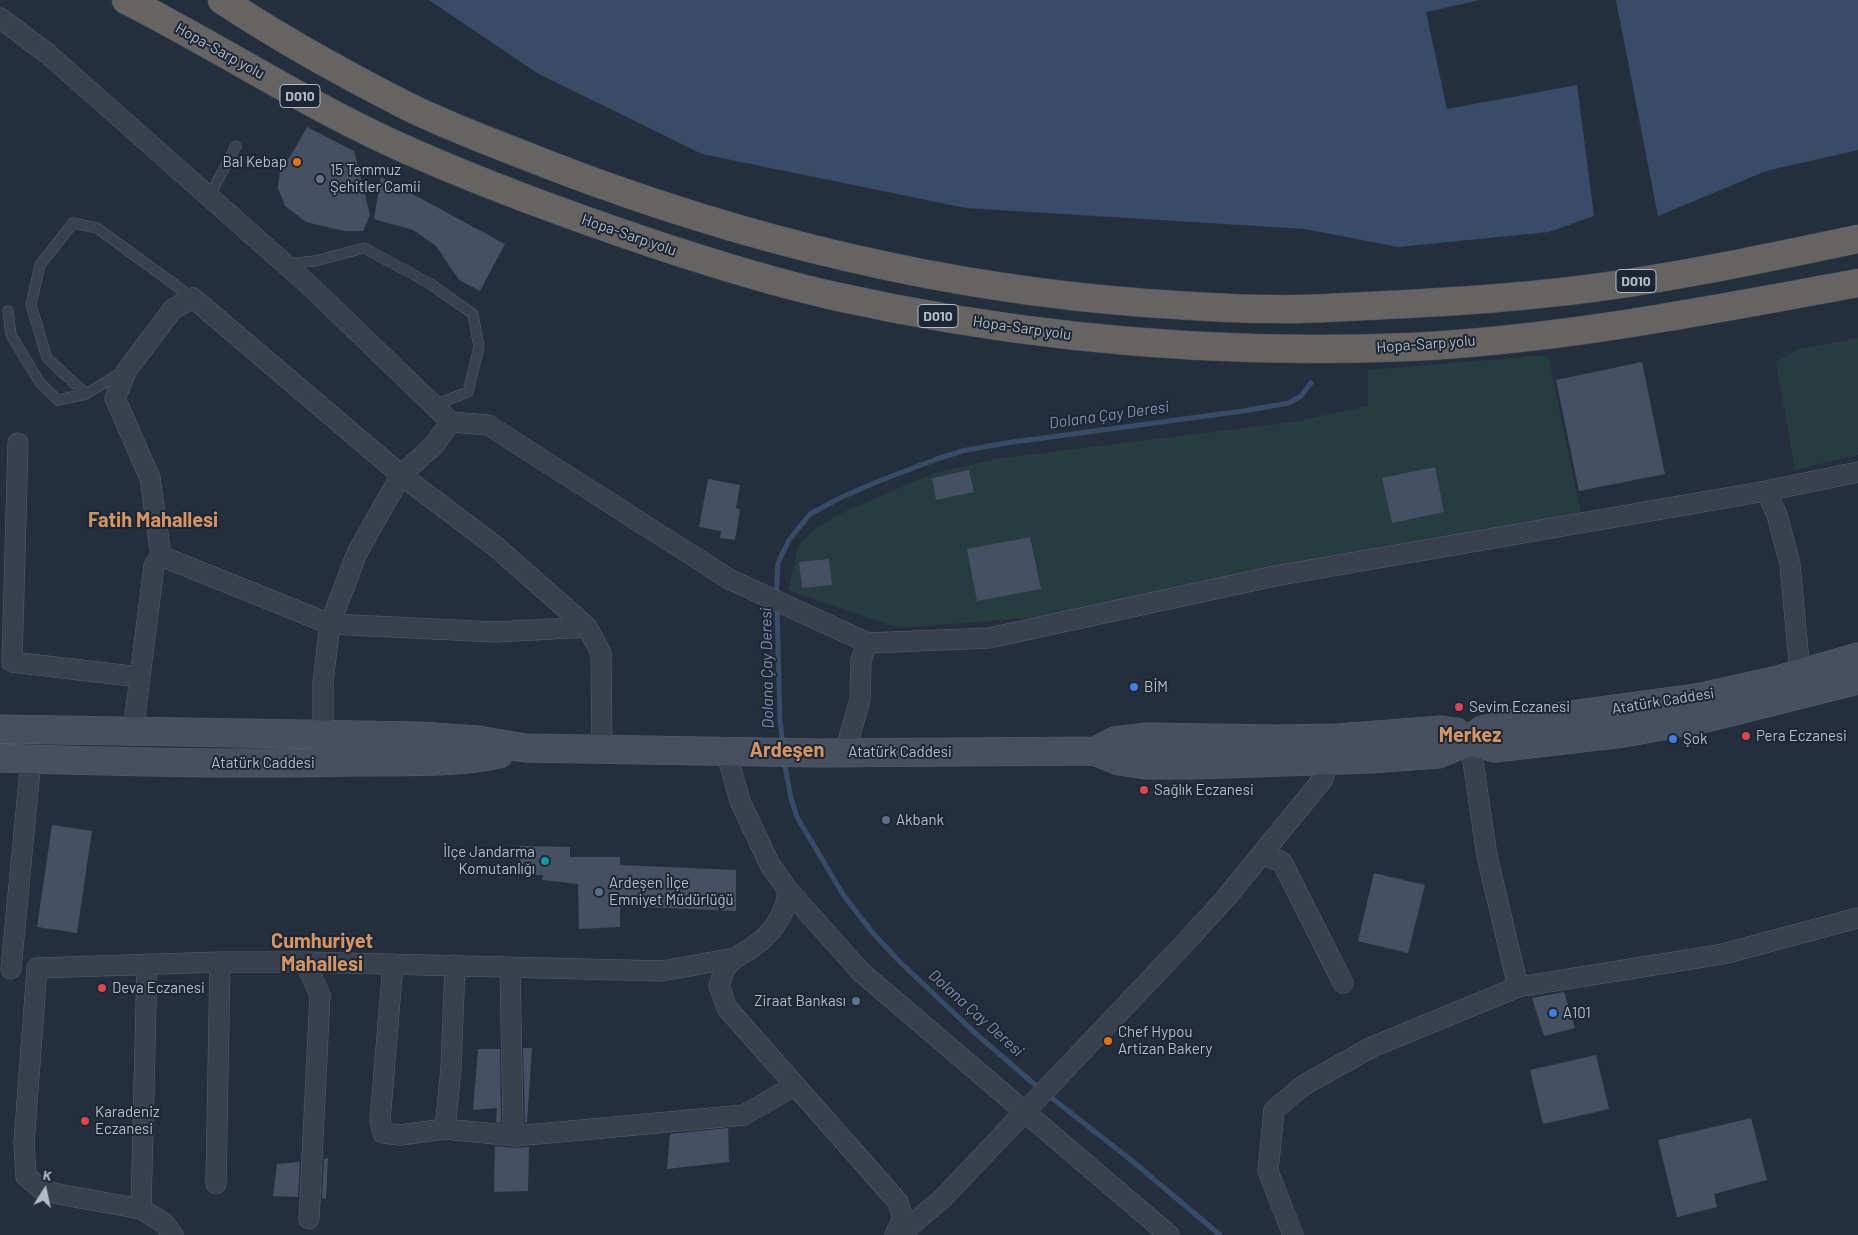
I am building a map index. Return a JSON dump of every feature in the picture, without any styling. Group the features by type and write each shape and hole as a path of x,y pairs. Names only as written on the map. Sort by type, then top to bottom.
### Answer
{"highway":[{"name":"Hopa-Sarp yolu","path":"126,0 353,124 409,151 480,181 598,226 717,265 833,295 945,317 1037,332 1210,347 1312,349 1414,346 1499,339 1638,322 1858,282"},
{"name":"D010","path":"222,0 296,46 410,107 496,144 670,209 752,234 830,254 926,275 1054,295 1209,308 1276,310 1502,299 1615,285 1771,257 1858,239"}],"main road":[{"name":"Atatürk Caddesi","path":"0,729 419,736 478,740 525,748 833,752 1095,751 1119,761 1146,765 1371,760 1438,754 1470,741 1482,730 1526,721 1702,697 1774,681 1858,656"},
{"name":"Atatürk Caddesi","path":"1095,751 1115,741 1146,736 1276,739 1338,738 1442,730 1456,732 1470,741 1495,748 1624,734 1715,716 1858,680"},
{"name":"Atatürk Caddesi","path":"0,758 119,762 286,763 408,761 482,758 525,748"}],"street":[{"path":"0,18 48,54 285,264 451,422 488,425 729,579 868,643 989,638 1275,576 1766,491 1858,472"},
{"path":"133,732 154,566 161,556 150,478 115,398 127,370 173,309 193,298 401,476 495,546 587,627 601,653 602,749"},
{"path":"323,735 323,682 330,624 357,554 401,476 434,445 451,422"},
{"path":"18,443 12,662 140,677"},
{"path":"1766,491 1777,515 1790,564 1800,673"},
{"path":"161,556 330,624 496,632 587,627"},
{"path":"833,752 860,700 861,660 868,643"},
{"path":"1470,741 1487,856 1518,987"},
{"path":"738,751 740,801 770,865 788,890 861,972 1028,1107 1169,1235"},
{"path":"31,759 6,969 220,962 305,962 662,971 735,958"},
{"path":"899,1235 942,1199 1225,899 1326,774 1327,767 1319,761"},
{"path":"1262,854 1282,862 1343,983"},
{"path":"788,890 784,910 773,930 727,966 719,986 727,1008 898,1202 903,1218 895,1235"},
{"path":"1293,1235 1268,1171 1274,1110 1304,1084 1372,1047 1518,987 1724,954 1858,918"},
{"path":"216,1184 220,962"},
{"path":"305,962 320,995 309,1219"},
{"path":"141,1209 147,964"},
{"path":"393,964 380,1121 383,1133 400,1135 445,1129 516,1136 744,1116 794,1086"},
{"path":"445,1129 451,1068 455,965"},
{"path":"37,968 24,1143 26,1176 40,1188 58,1194 141,1209 164,1223 173,1235"},
{"path":"510,968 513,1123 516,1136"}],"lane":[{"path":"209,197 236,146"},
{"path":"86,394 47,358 31,305 40,264 73,222 98,228 193,298"},
{"path":"285,264 315,261 364,248 429,283 473,314 479,347 468,392 434,405"},
{"path":"8,311 11,335 40,383 58,400 86,394 127,370"}],"green space":[{"path":"1858,338 1858,455 1795,470 1776,362 1799,349"},
{"path":"1548,355 1581,513 1041,617 898,628 788,590 798,548 811,532 837,515 934,473 995,459 1294,422 1368,406 1368,370"}],"water":[{"path":"429,0 1480,0 1426,12 1447,109 1577,85 1594,216 1549,232 1398,247 1305,229 966,208 702,154 537,73"},
{"path":"1616,0 1858,0 1858,150 1766,171 1658,216"}],"building":[{"name":"15 Temmuz Şehitler Camii","path":"307,127 354,151 370,215 363,231 344,231 306,222 285,206 278,188 280,170"},
{"path":"381,177 505,244 480,291 459,280 436,246 413,230 374,219"},
{"path":"1642,362 1665,474 1579,491 1556,380"},
{"path":"1435,467 1444,512 1392,523 1382,478"},
{"path":"969,470 974,492 936,500 932,478"},
{"path":"708,479 740,485 736,508 740,509 735,540 720,538 721,531 699,527"},
{"path":"1030,537 1041,589 977,601 967,549"},
{"path":"829,559 832,585 802,588 799,562"},
{"path":"52,825 92,831 77,933 37,927"},
{"path":"520,846 570,847 570,857 620,857 620,865 736,870 736,911 620,906 620,927 579,929 578,884 542,880 543,875 520,875"},
{"path":"1374,873 1425,885 1408,953 1358,941"},
{"path":"1564,992 1575,1028 1544,1036 1532,998"},
{"path":"523,1048 532,1048 527,1123 525,1123"},
{"path":"478,1049 500,1049 501,1123 496,1122 497,1108 473,1110"},
{"path":"1596,1055 1609,1109 1543,1124 1530,1070"},
{"path":"1751,1118 1767,1180 1714,1194 1717,1207 1677,1217 1658,1140"},
{"path":"728,1128 729,1162 667,1169 670,1134"},
{"path":"495,1146 529,1147 528,1191 494,1192"},
{"path":"328,1158 326,1199 322,1198 324,1159"},
{"path":"300,1162 298,1197 273,1196 277,1164"}],"waterway":[{"name":"Dolana Çay Deresi","path":"776,596 778,563 789,540 810,514 842,497 879,481 962,451 1006,443 1289,403 1301,396 1311,383"},
{"name":"Dolana Çay Deresi","path":"777,607 780,720 783,745"},
{"name":"Dolana Çay Deresi","path":"784,761 791,798 797,817 844,896 872,932 899,961 975,1033 1041,1090"},
{"name":"Dolana Çay Deresi","path":"1048,1095 1131,1160 1220,1235"}],"place":[{"name":"Bal Kebap","path":"297,162"},
{"name":"15 Temmuz Şehitler Camii","path":"320,179"},
{"name":"BİM","path":"1134,687"},
{"name":"Sevim Eczanesi","path":"1459,707"},
{"name":"Pera Eczanesi","path":"1746,736"},
{"name":"Şok","path":"1673,739"},
{"name":"Sağlık Eczanesi","path":"1144,790"},
{"name":"Akbank","path":"886,820"},
{"name":"İlçe Jandarma Komutanlığı","path":"545,861"},
{"name":"Ardeşen İlçe Emniyet Müdürlüğü","path":"599,892"},
{"name":"Deva Eczanesi","path":"102,988"},
{"name":"Ziraat Bankası","path":"856,1001"},
{"name":"A101","path":"1553,1013"},
{"name":"Chef Hypou Artizan Bakery","path":"1108,1041"},
{"name":"Karadeniz Eczanesi","path":"85,1121"}],"district":[{"name":"Fatih Mahallesi","path":"153,520"},
{"name":"Merkez","path":"1470,735"},
{"name":"Ardeşen","path":"787,750"},
{"name":"Cumhuriyet Mahallesi","path":"322,952"}]}
